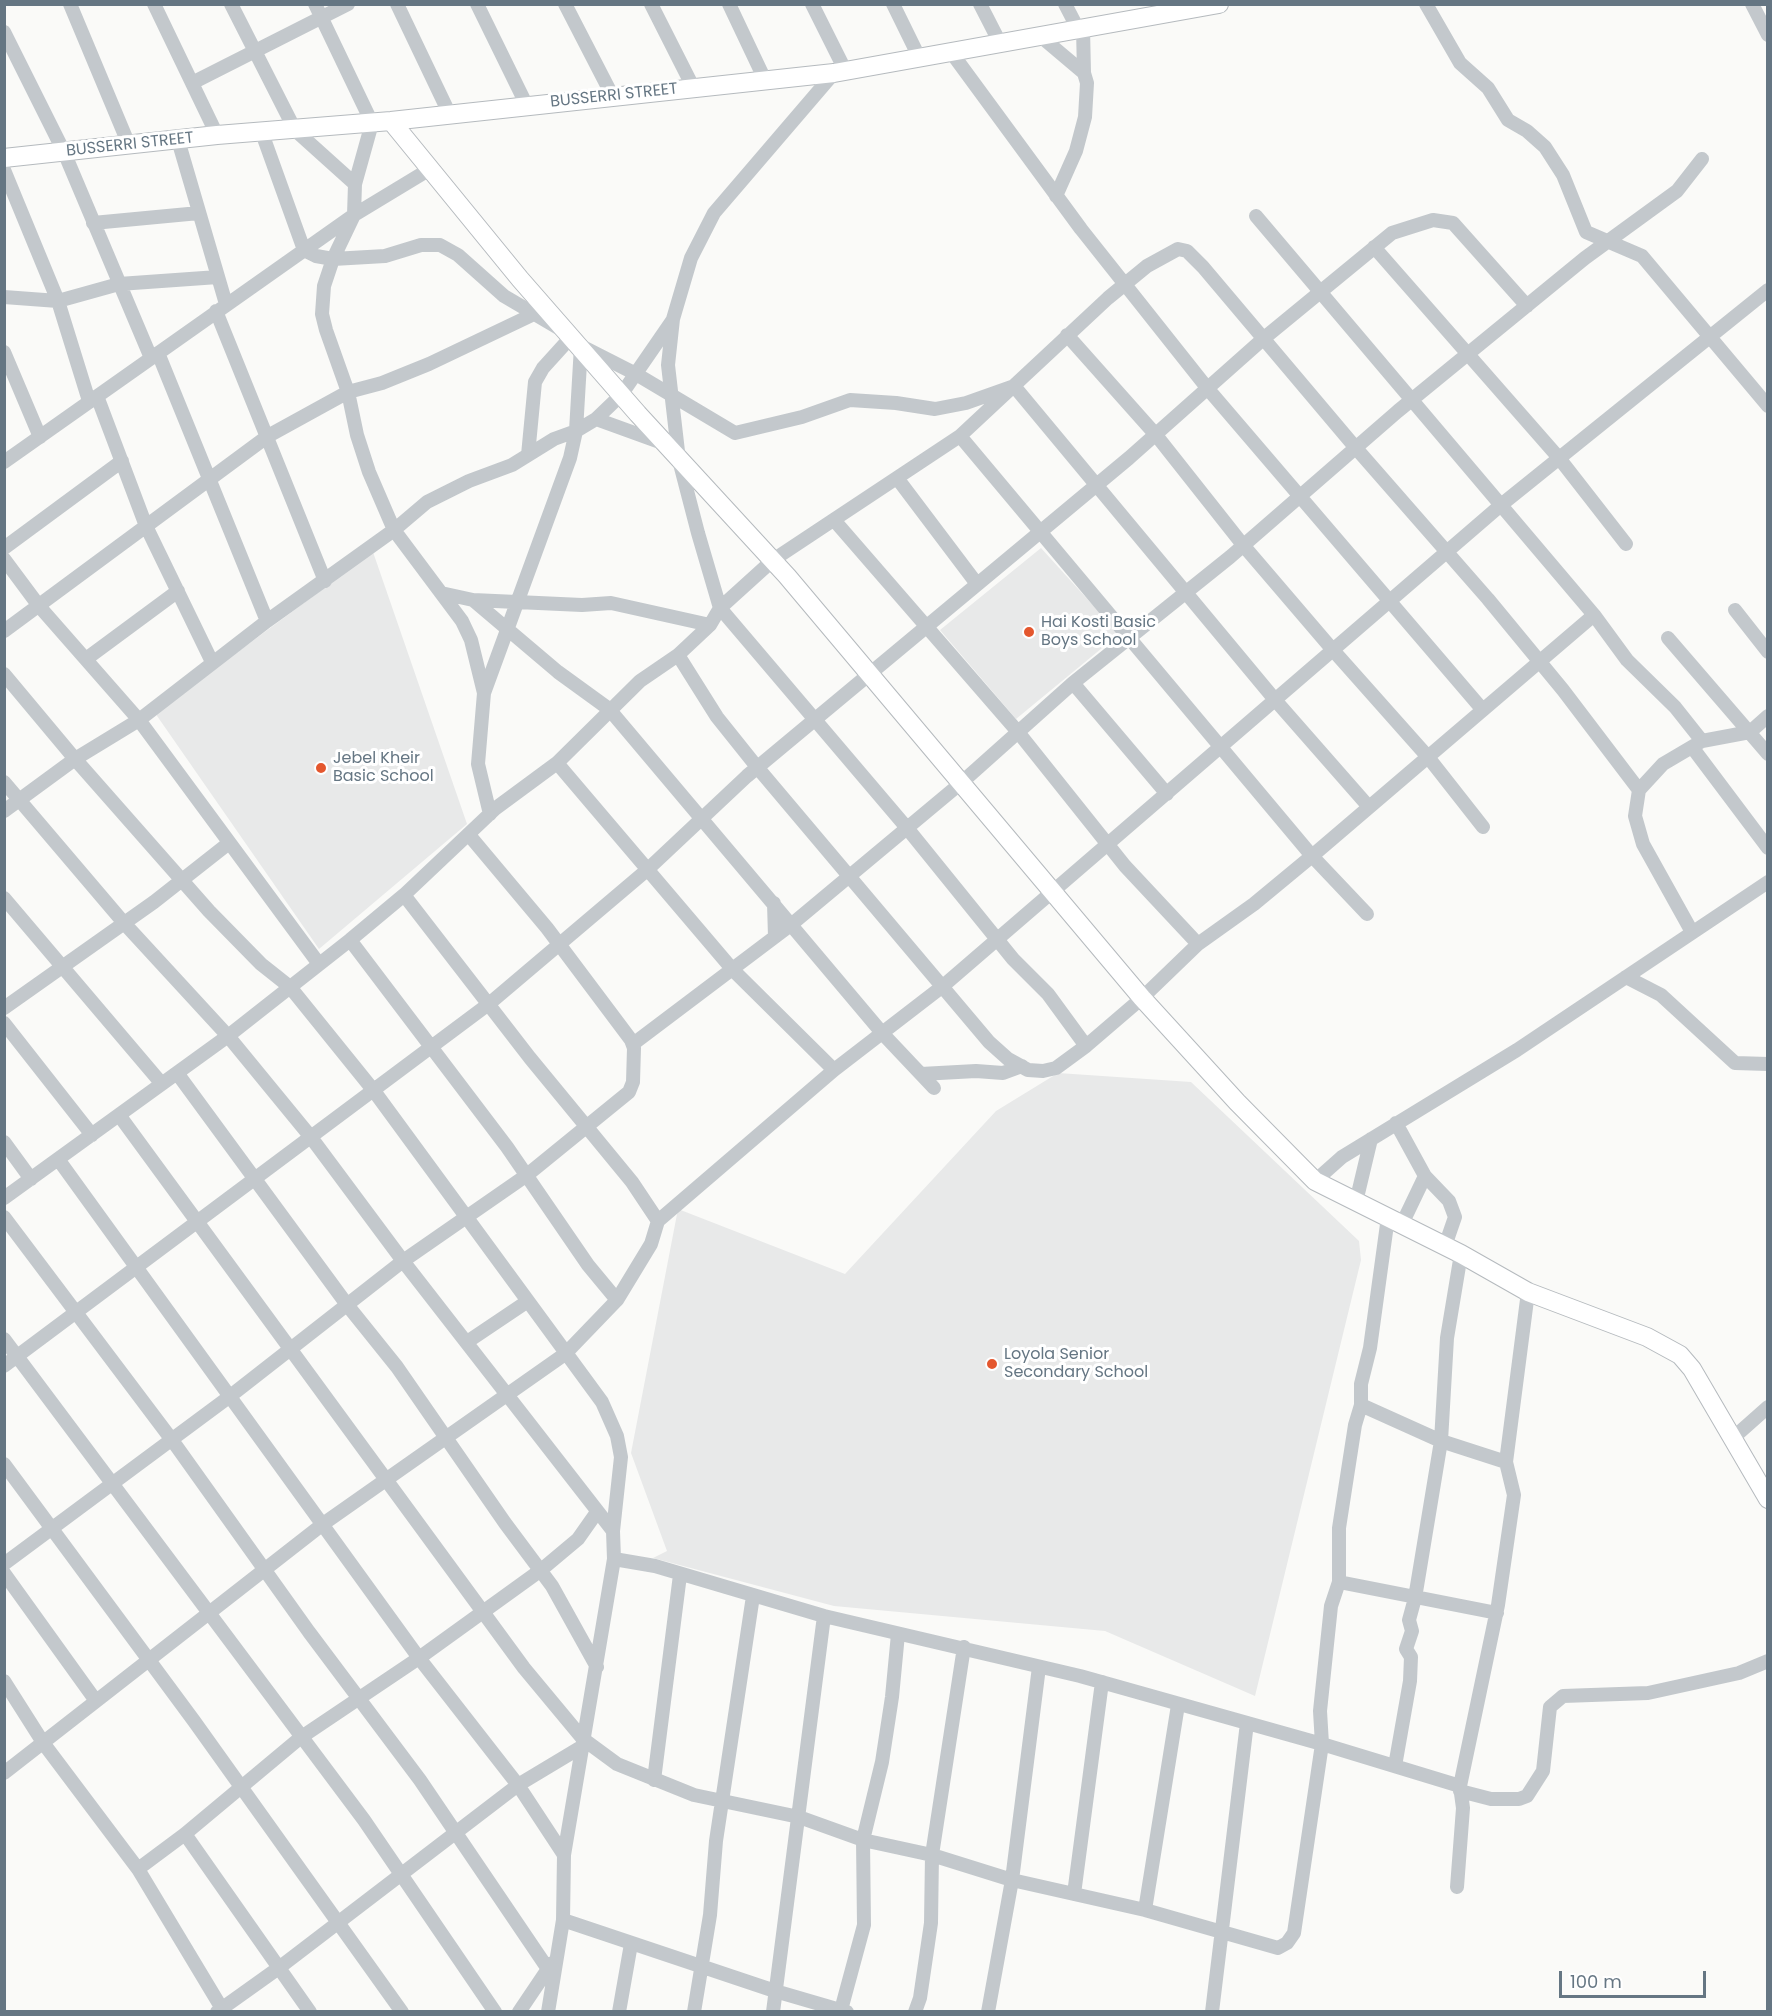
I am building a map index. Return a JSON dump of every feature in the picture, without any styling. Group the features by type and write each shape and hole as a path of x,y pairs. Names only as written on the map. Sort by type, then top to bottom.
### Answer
{"main road":[{"name":"BUSSERRI STREET","path":"4,158 218,135 450,115 840,72 1080,29 1147,10 1219,4"},
{"path":"391,121 520,279 679,460 773,560 1142,998 1237,1102 1315,1181 1453,1250 1528,1292 1647,1338 1680,1355 1733,1438 1767,1499"}],"street":[{"path":"70,4 129,145"},
{"path":"154,4 218,135"},
{"path":"231,4 295,130 355,184"},
{"path":"315,4 372,123 355,184 354,215 333,259 324,286 322,314 348,392 357,435 369,472 394,530 462,621 471,640 484,693"},
{"path":"192,82 348,4"},
{"path":"397,4 450,115"},
{"path":"477,4 527,106"},
{"path":"565,4 613,97"},
{"path":"651,4 693,87"},
{"path":"729,4 765,80"},
{"path":"812,4 840,72 714,213 691,258 673,319 668,365 679,460 720,608 907,828 996,938 1048,994 1086,1046"},
{"path":"893,4 919,57"},
{"path":"980,4 1000,43"},
{"path":"1056,196 1076,151 1085,117 1087,83 1080,29 1065,4"},
{"path":"1426,4 1460,63 1488,88 1508,120 1527,131 1545,147 1563,175 1586,232 1586,258"},
{"path":"1752,4 1767,35"},
{"path":"4,32 64,152 119,284 154,355 267,621"},
{"path":"1039,35 1084,73"},
{"path":"951,52 1056,196 1208,389 1297,496 1482,709"},
{"path":"262,133 304,250 316,256 333,259 385,256 421,245 440,245 458,255 504,296 576,341 735,433 802,417 850,400 896,403 935,409 966,403 1014,386"},
{"path":"178,140 218,277 221,307 297,518 325,581"},
{"path":"633,1044 775,938 849,877 961,783 1073,683 1186,593 1355,447 1586,258 1677,191 1702,159"},
{"path":"4,462 354,215 430,169"},
{"path":"4,170 58,301 93,398 122,461 146,526 212,662"},
{"path":"93,223 199,213"},
{"path":"1256,216 1594,615 1627,660 1675,707 1767,848"},
{"path":"4,1366 490,1004 647,870 757,767 1097,485 1263,339 1392,233 1433,220 1453,223 1527,306"},
{"path":"1586,232 1642,256 1767,406"},
{"path":"1374,247 1559,458 1626,544"},
{"path":"4,1198 228,1036 350,940 404,895 490,814 557,763 609,709 640,681 678,655 710,625 720,608 773,560 960,436 1125,284 1170,251 1178,249 1187,251 1203,267 1446,551 1538,661 1639,790"},
{"path":"4,297 58,301 119,284 218,277"},
{"path":"4,1773 44,1744 207,1612 323,1524 565,1354 617,1300 651,1244 658,1221 834,1070 943,986 996,938 1276,701 1332,649 1446,551 1707,336 1767,290"},
{"path":"4,631 268,436 348,392 382,383 429,364 534,314"},
{"path":"4,811 75,759 139,720 267,621 394,530 427,502 469,481 512,465 554,439 576,432 596,419 621,395 673,319"},
{"path":"1067,335 1156,435 1243,545 1428,757 1483,827"},
{"path":"490,814 478,764 484,693 570,458 576,432 576,341"},
{"path":"528,455 535,382 543,368 576,341"},
{"path":"4,352 40,437"},
{"path":"1014,386 1276,701 1370,807"},
{"path":"596,419 666,445"},
{"path":"960,436 1042,531 1312,856 1367,914"},
{"path":"4,548 122,461"},
{"path":"897,478 977,584"},
{"path":"834,520 925,628 1018,732 1107,844 1198,944"},
{"path":"4,560 39,606 139,720 320,964"},
{"path":"86,659 178,591"},
{"path":"441,593 473,600 519,600 582,605 611,603 710,625"},
{"path":"473,600 558,672 609,709 883,1034 934,1088"},
{"path":"1735,610 1767,652"},
{"path":"678,655 717,717 757,767 989,1042 1028,1070 1043,1071 1056,1068 1086,1046 1142,998 1198,944 1254,904 1312,856 1594,615"},
{"path":"1668,638 1767,754"},
{"path":"4,674 75,759 183,880 261,964 290,987 374,1091 602,1402 617,1436 621,1457 613,1531 614,1559 564,1855 563,1920 548,2012"},
{"path":"1073,683 1167,794"},
{"path":"1692,932 1643,844 1635,816 1639,790 1663,764 1697,744 1750,732 1767,716"},
{"path":"557,763 733,970 834,1070"},
{"path":"4,782 124,923 228,1036 310,1136 505,1394 613,1531"},
{"path":"4,1564 229,1397 403,1261 527,1175 629,1092 633,1082 633,1044 560,945 469,835"},
{"path":"4,1008 183,880 229,843"},
{"path":"1315,1181 1342,1157 1516,1050 1767,882"},
{"path":"404,895 530,1058 632,1182 658,1221"},
{"path":"4,898 162,1084"},
{"path":"774,903 775,938"},
{"path":"350,940 527,1175 556,1222 617,1300"},
{"path":"1626,977 1661,995 1735,1063 1767,1064"},
{"path":"4,1023 92,1135"},
{"path":"921,1074 975,1071 1003,1073 1022,1066"},
{"path":"177,1073 447,1437 505,1523 541,1570 597,1667"},
{"path":"119,1115 289,1351 524,1668 583,1742 617,1764 694,1795 799,1817 862,1840 932,1855 1012,1880 1145,1910 1221,1934 1278,1948 1287,1943 1294,1934 1322,1744 1320,1711 1331,1606 1339,1582 1339,1528 1355,1425 1361,1405 1361,1384 1395,1221 1425,1176"},
{"path":"1395,1766 1410,1681 1411,1657 1406,1650 1411,1634 1409,1614 1415,1598 1441,1441 1455,1217 1449,1201 1425,1176 1396,1123"},
{"path":"1356,1202 1371,1139"},
{"path":"4,1142 32,1179"},
{"path":"58,1159 419,1658 519,1785 564,1855"},
{"path":"4,1217 172,1440 454,1832 548,1969"},
{"path":"1457,1887 1463,1808 1460,1788 1497,1613 1514,1495 1506,1462 1528,1292"},
{"path":"466,1342 528,1301"},
{"path":"4,1339 401,1874 495,2012"},
{"path":"1361,1405 1441,1441 1506,1462"},
{"path":"1733,1438 1767,1407"},
{"path":"4,1464 241,1785 402,2012"},
{"path":"138,1869 185,1834 300,1738 419,1658 541,1570 578,1539 597,1512"},
{"path":"614,1559 655,1566 824,1616 964,1647 1102,1682 1322,1744 1491,1799 1519,1799 1527,1796 1543,1771 1550,1707 1563,1696 1648,1693 1739,1673 1767,1661"},
{"path":"4,1574 96,1701"},
{"path":"654,1780 680,1575"},
{"path":"1339,1582 1497,1613"},
{"path":"694,2012 710,1915 716,1841 724,1802 753,1596"},
{"path":"772,2012 824,1616"},
{"path":"563,1920 775,1991 844,2011 864,1925 862,1840 882,1762 892,1697 898,1634"},
{"path":"915,2012 920,1998 931,1923 932,1855 964,1647"},
{"path":"988,2012 1012,1880 1039,1666"},
{"path":"4,1682 44,1744 138,1869 221,2010 454,1832 583,1742"},
{"path":"1074,1894 1102,1682"},
{"path":"1145,1910 1178,1705"},
{"path":"1212,2012 1247,1723"},
{"path":"185,1834 310,2012"},
{"path":"620,2012 631,1944"},
{"path":"519,2012 557,1956"}],"shaded area":[{"name":"Hai Kosti Basic Boys School","path":"1041,548 1119,634 1016,719 940,630"},
{"name":"Jebel Kheir Basic School","path":"373,552 467,824 319,949 155,713"},
{"name":"Loyola Senior Secondary School","path":"1058,1073 1191,1082 1359,1241 1361,1260 1255,1696 1105,1631 834,1606 653,1558 667,1551 631,1453 678,1209 845,1274 996,1111"}],"place":[{"name":"Hai Kosti Basic Boys School","path":"1029,632"},
{"name":"Jebel Kheir Basic School","path":"321,768"},
{"name":"Loyola Senior Secondary School","path":"992,1364"}]}
